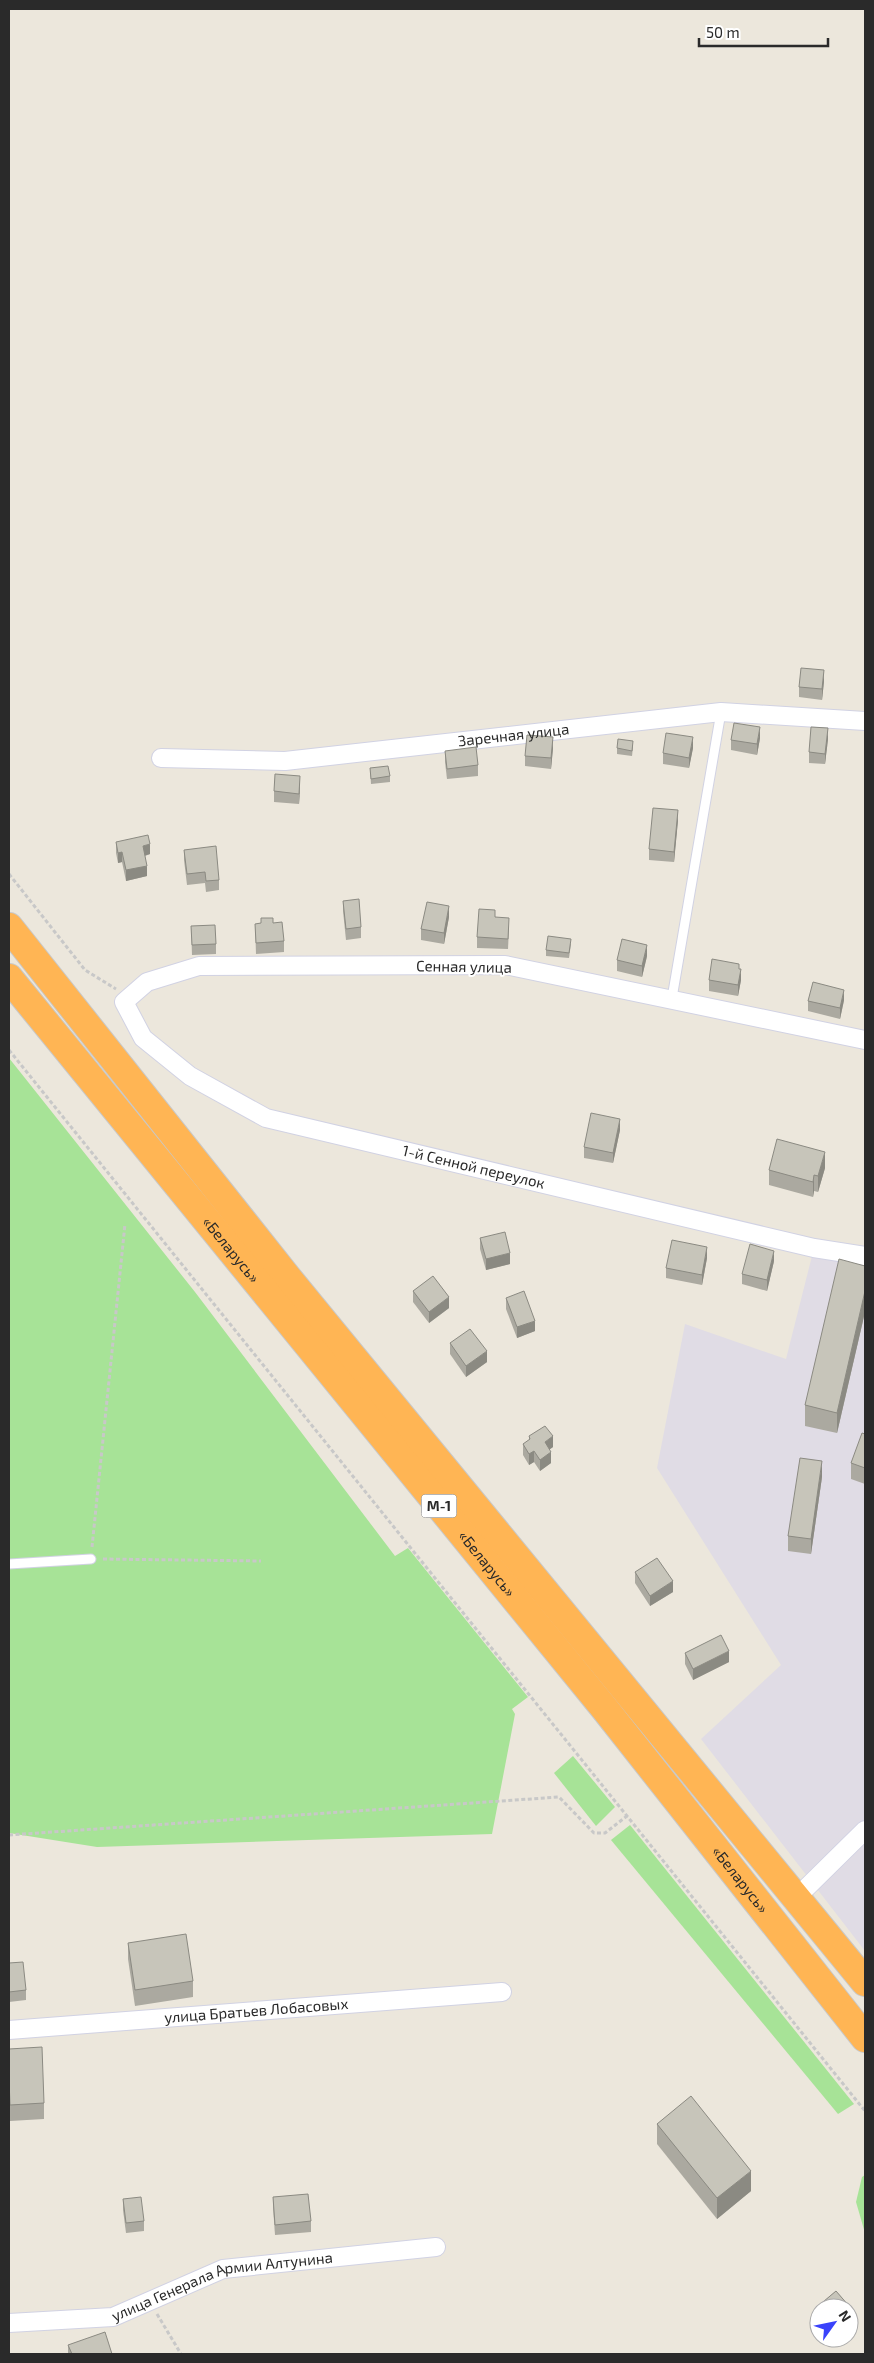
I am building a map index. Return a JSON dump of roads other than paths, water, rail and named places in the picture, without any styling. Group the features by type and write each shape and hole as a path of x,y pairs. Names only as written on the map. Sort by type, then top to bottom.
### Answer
{"highway":[{"name":"«Беларусь»","path":"9,928 287,1277 865,1982"},
{"name":"«Беларусь»","path":"9,978 598,1701 865,2038"}],"street":[{"name":"Заречная улица","path":"161,758 285,761 721,712 865,721"},
{"name":"Сенная улица","path":"127,1000 147,982 200,966 505,965 672,998 865,1040"},
{"name":"1-й Сенной переулок","path":"127,1000 143,1038 190,1076 266,1118 814,1248 865,1256"},
{"path":"796,1898 865,1830"},
{"name":"улица Братьев Лобасовых","path":"9,2030 502,1992"},
{"name":"улица Генерала Армии Алтунина","path":"9,2323 113,2317 223,2268 436,2247"}],"lane":[{"path":"672,998 721,712"},
{"path":"9,1564 91,1559"}]}
